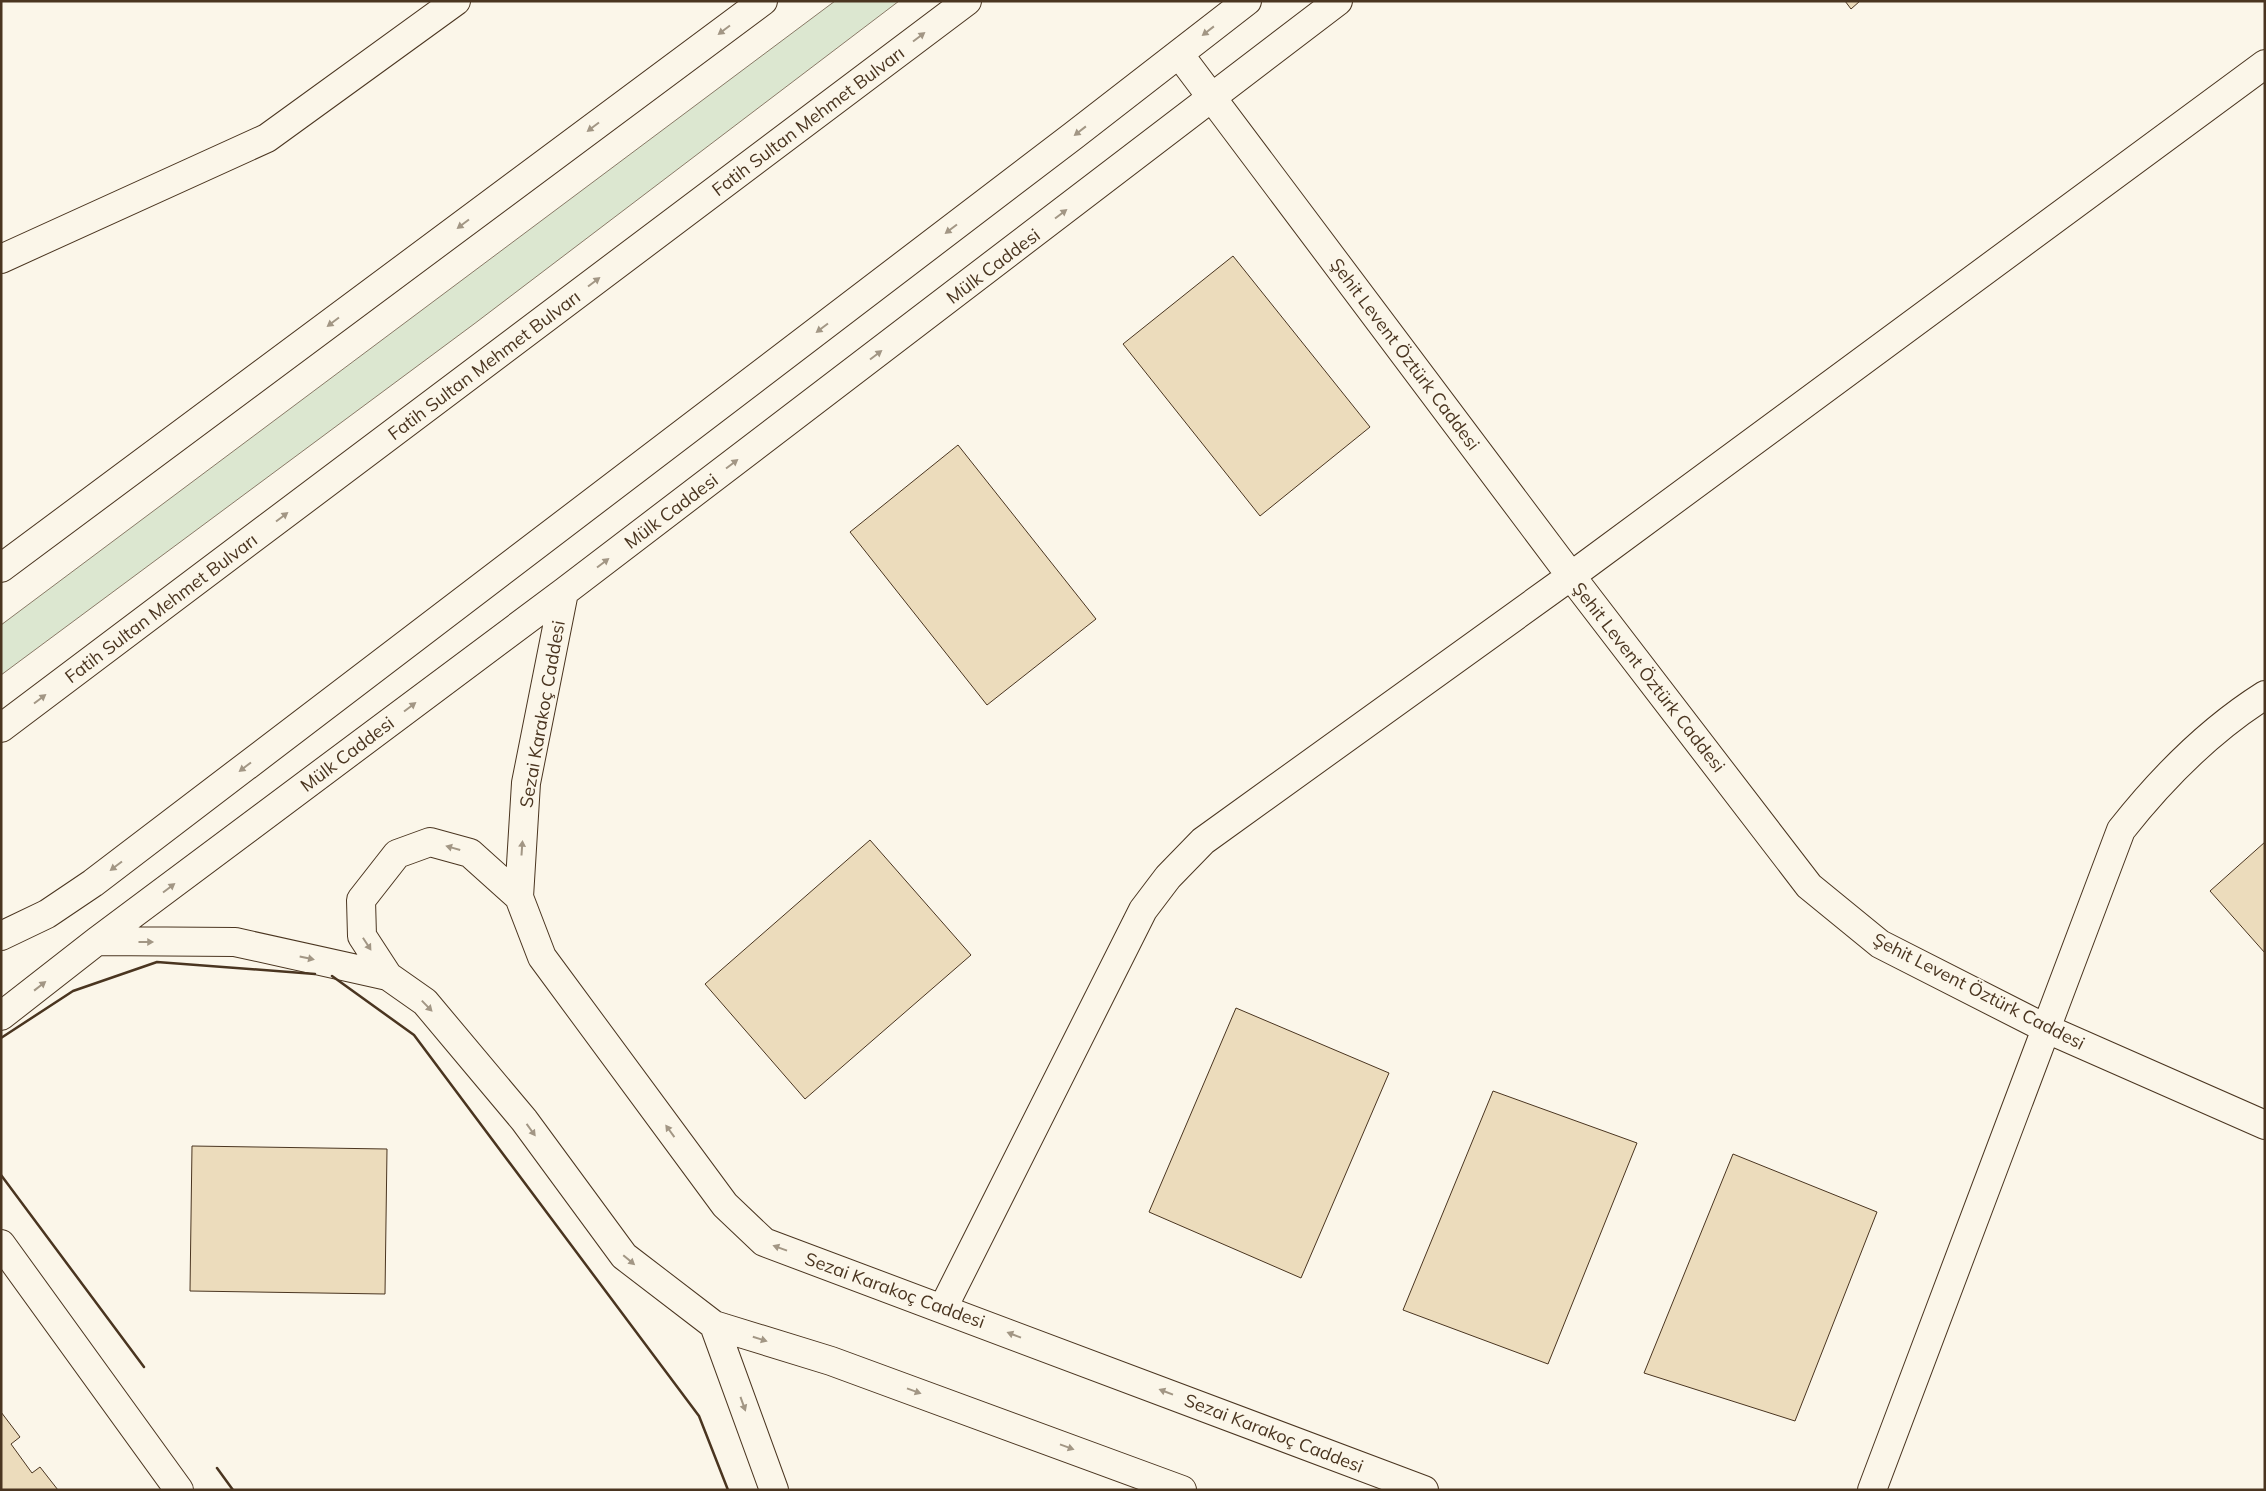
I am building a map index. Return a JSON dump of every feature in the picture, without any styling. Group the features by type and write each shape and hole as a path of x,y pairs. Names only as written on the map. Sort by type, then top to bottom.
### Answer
{"main road":[{"path":"1,259 267,138 456,1"},
{"path":"1,568 763,1"},
{"name":"Fatih Sultan Mehmet Bulvarı","path":"1,728 967,1"},
{"path":"1,936 47,914 93,883 1247,1"},
{"name":"Mülk Caddesi","path":"1,1016 97,941 564,592 1338,1"},
{"name":"Şehit Levent Öztürk Caddesi","path":"1179,54 1571,576 1809,886 1880,944 2047,1029 2265,1125"},
{"path":"943,1308 1143,910 1168,877 1203,841 1571,576 2265,64"},
{"name":"Sezai Karakoç Caddesi","path":"564,592 526,783 519,896 542,957 725,1205 764,1242 1424,1490"},
{"path":"1872,1490 2121,830 2156,786 2201,743 2265,695"},
{"name":"Sezai Karakoç Caddesi","path":"388,976 362,936 361,900 396,854 430,842 470,853 519,896"},
{"path":"97,941 235,942 388,976 425,1002 524,1120 624,1256 714,1325 831,1361 1182,1490"},
{"path":"1,1244 179,1490"},
{"path":"714,1325 774,1490"}],"green space":[{"path":"835,1 899,1 474,324 1,675 1,625"}],"building":[{"path":"1845,1 1860,1 1851,9"},
{"path":"1233,256 1370,427 1260,516 1123,344"},
{"path":"958,445 1096,619 987,705 850,532"},
{"path":"870,840 971,955 805,1099 705,984"},
{"path":"2265,842 2265,953 2210,891"},
{"path":"1236,1008 1389,1073 1301,1278 1149,1212"},
{"path":"1493,1091 1637,1143 1548,1364 1403,1310"},
{"path":"192,1146 387,1149 385,1294 190,1291"},
{"path":"1733,1154 1877,1212 1795,1421 1644,1373"},
{"path":"1,1412 20,1437 11,1444 32,1473 40,1467 58,1490 1,1490"}],"wall":[{"path":"1,1038 73,991 157,962 315,974"},
{"path":"332,976 414,1035 699,1416 728,1490"},
{"path":"1,1175 144,1367"},
{"path":"217,1468 233,1490"}]}
